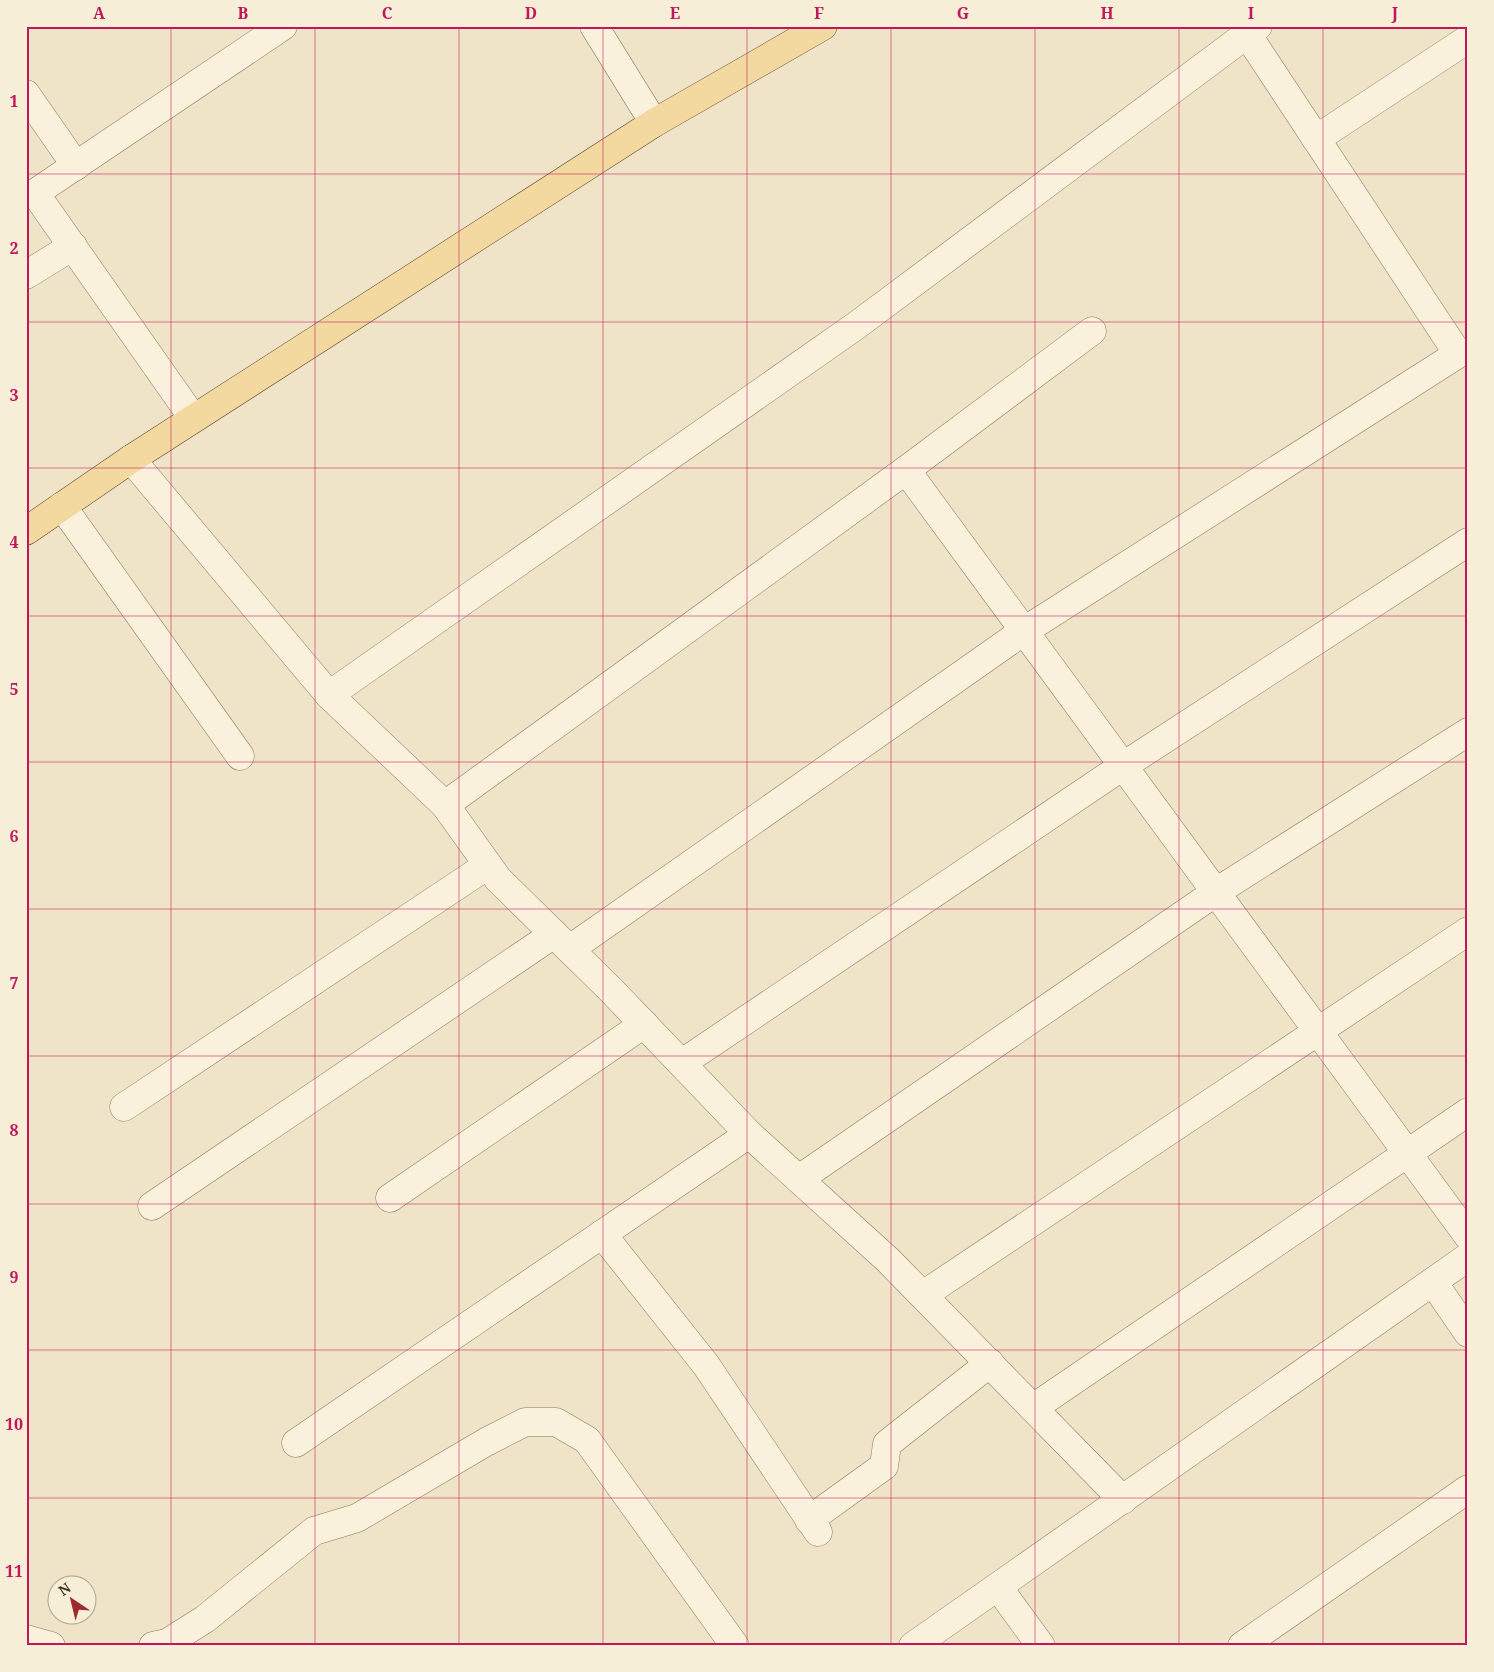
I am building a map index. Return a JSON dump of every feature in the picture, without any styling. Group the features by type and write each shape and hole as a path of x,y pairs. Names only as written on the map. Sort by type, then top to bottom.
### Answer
{"main road":[{"path":"26,531 194,418 654,123 821,27"}],"street":[{"path":"194,418 35,192 283,26"},
{"path":"594,26 654,123"},
{"path":"152,1206 562,941 1024,631 1458,354 1316,139 1253,30 857,325 329,695"},
{"path":"1316,139 1468,39"},
{"path":"26,94 76,166"},
{"path":"26,275 72,246"},
{"path":"445,805 906,470 1092,331"},
{"path":"131,459 329,695 445,805 498,879 644,1024 749,1134 888,1260 1123,1500"},
{"path":"906,470 1468,1236"},
{"path":"62,506 240,756"},
{"path":"682,1063 1123,766 1468,542"},
{"path":"799,1179 1216,892 1468,732"},
{"path":"124,1107 488,865"},
{"path":"923,1295 1468,931"},
{"path":"390,1198 644,1024"},
{"path":"1033,1408 1406,1152 1468,1112"},
{"path":"296,1443 749,1134"},
{"path":"602,1234 706,1365 814,1526 884,1466 886,1444 990,1363"},
{"path":"913,1646 1468,1257"},
{"path":"1433,1282 1468,1333"},
{"path":"153,1646 167,1643 205,1619 314,1531 357,1518 486,1442 526,1422 556,1422 587,1440 735,1646"},
{"path":"1242,1646 1468,1489"},
{"path":"998,1587 1041,1646"},
{"path":"26,1639 51,1646"}]}
